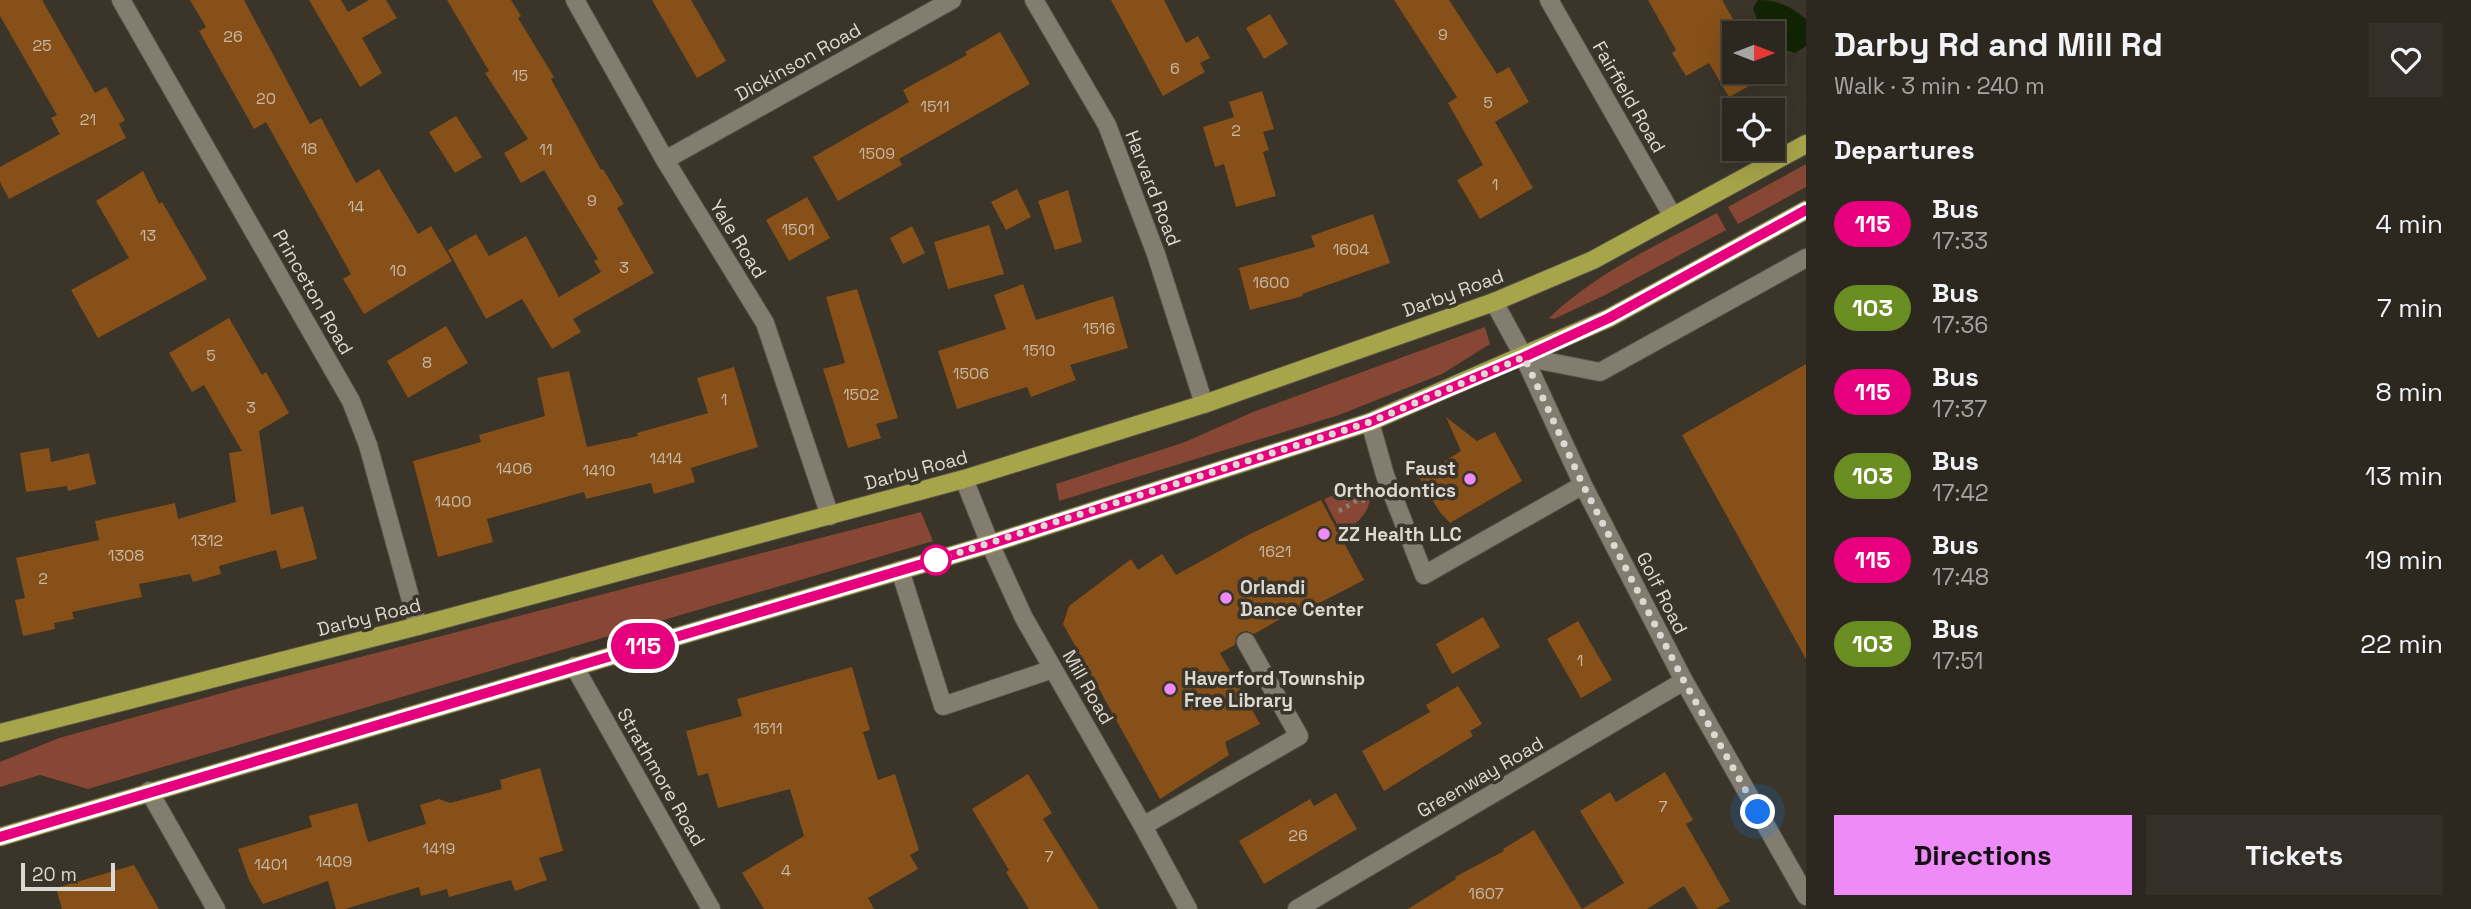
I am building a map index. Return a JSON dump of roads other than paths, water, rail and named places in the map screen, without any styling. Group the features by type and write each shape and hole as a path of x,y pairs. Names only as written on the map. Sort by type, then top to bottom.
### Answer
{"main road":[{"name":"Darby Road","path":"0,733 418,626 830,516 964,479 1204,404 1494,302 1593,260 1806,144"},
{"path":"0,837 990,544 1370,422 1609,318 1806,210"}],"street":[{"name":"Princeton Road","path":"121,0 351,401 368,445 418,626"},
{"name":"Yale Road","path":"575,0 665,160 765,323 830,516"},
{"name":"Dickinson Road","path":"665,160 952,0"},
{"name":"Harvard Road","path":"1034,0 1107,125 1156,254 1204,404"},
{"name":"Fairfield Road","path":"1549,0 1672,215"},
{"path":"1524,357 1600,372 1806,258"},
{"name":"Golf Road","path":"1494,302 1524,357 1583,485 1684,681 1806,896"},
{"path":"1370,422 1385,475 1424,575 1583,485"},
{"name":"Mill Road","path":"964,479 1024,618 1188,909"},
{"path":"900,570 943,706 1053,669"},
{"path":"1143,826 1299,736 1246,642"},
{"name":"Strathmore Road","path":"574,666 711,909"},
{"name":"Greenway Road","path":"1297,909 1684,681"},
{"path":"149,791 216,909"}],"place":[{"name":"Faust Orthodontics","path":"1470,479"},
{"name":"ZZ Health LLC","path":"1324,534"},
{"name":"Orlandi Dance Center","path":"1226,598"},
{"name":"Haverford Township Free Library","path":"1170,689"}]}
